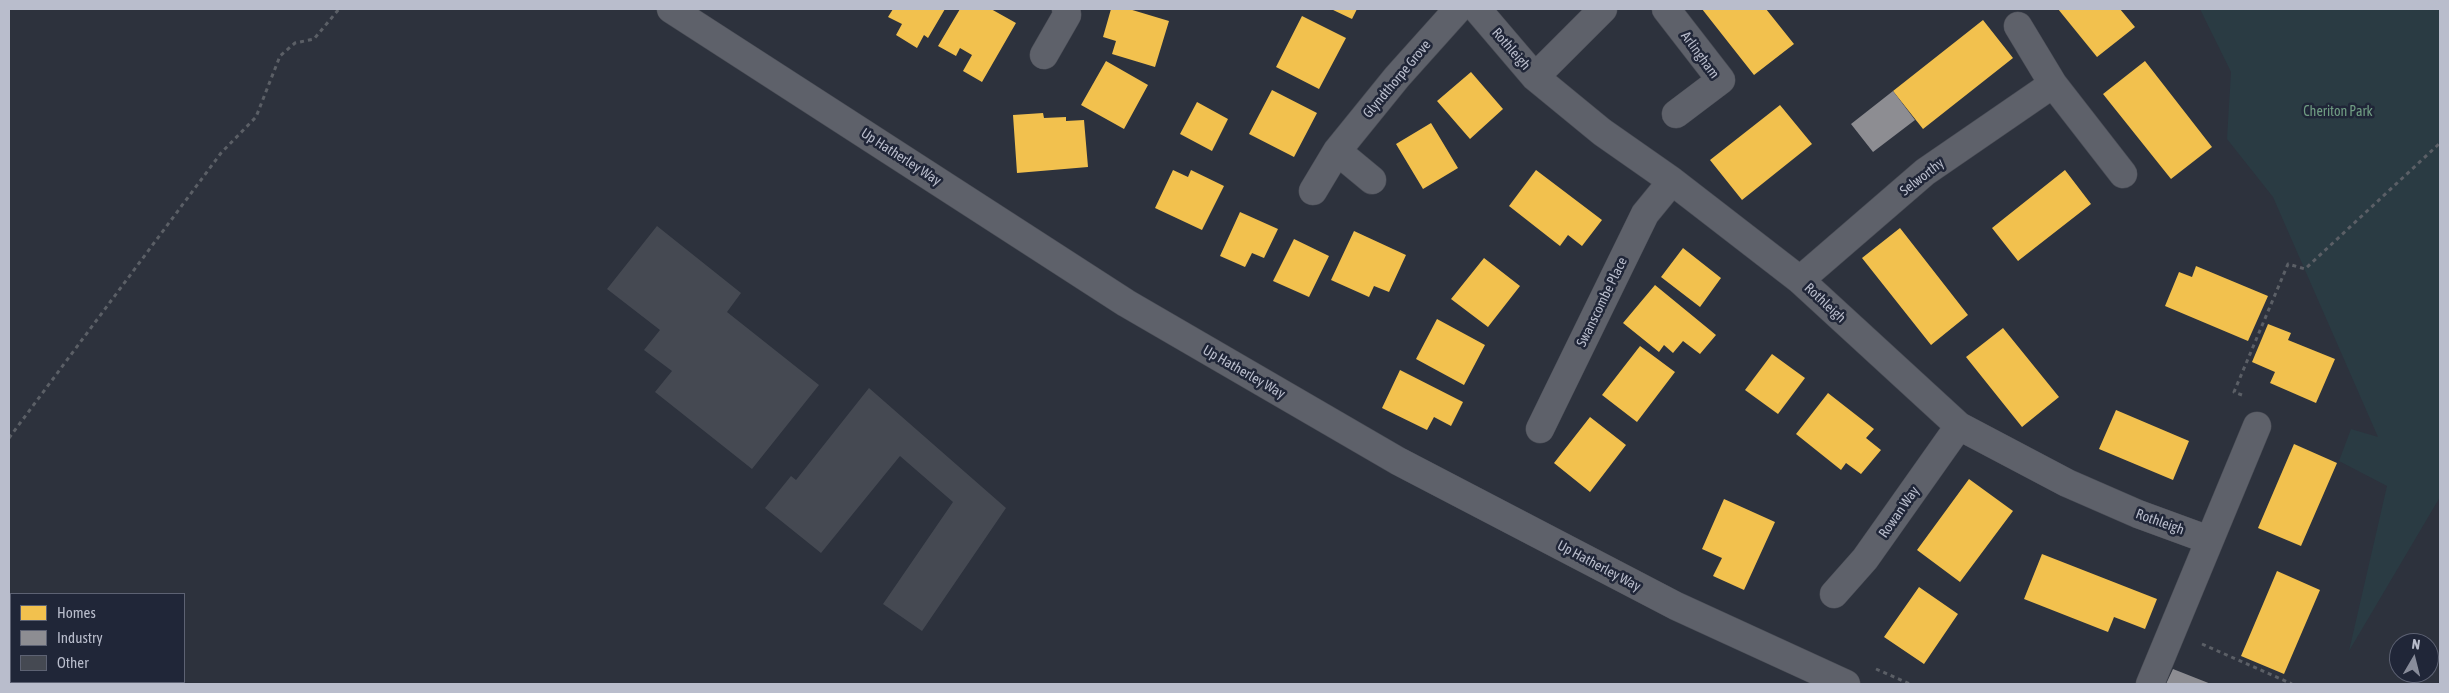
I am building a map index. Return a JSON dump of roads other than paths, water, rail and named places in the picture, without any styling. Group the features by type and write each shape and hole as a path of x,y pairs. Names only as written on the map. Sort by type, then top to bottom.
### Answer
{"street":[{"name":"Up Hatherley Way","path":"671,9 1126,303 1389,456 1676,606 1846,684"},
{"path":"1044,55 1067,15 1066,9"},
{"name":"Glyndthorpe Grove","path":"1313,190 1337,151 1397,76 1458,9"},
{"name":"Rothleigh","path":"1477,9 1535,77 1602,132 1672,181 1800,280 1959,426 2067,483 2138,514 2209,540"},
{"path":"1535,77 1603,9"},
{"name":"Arlingham","path":"1666,9 1721,80 1676,114"},
{"path":"2018,26 2053,84 2123,174"},
{"name":"Selworthy","path":"1800,280 1925,172 2053,84"},
{"path":"1337,151 1372,180"},
{"name":"Swanscombe Place","path":"1540,429 1646,214 1672,181"},
{"name":"Rowan Way","path":"1834,594 1865,559 1959,426"},
{"path":"2150,684 2257,426"}],"park label":[{"name":"Cheriton Park","path":"2338,112"}]}
